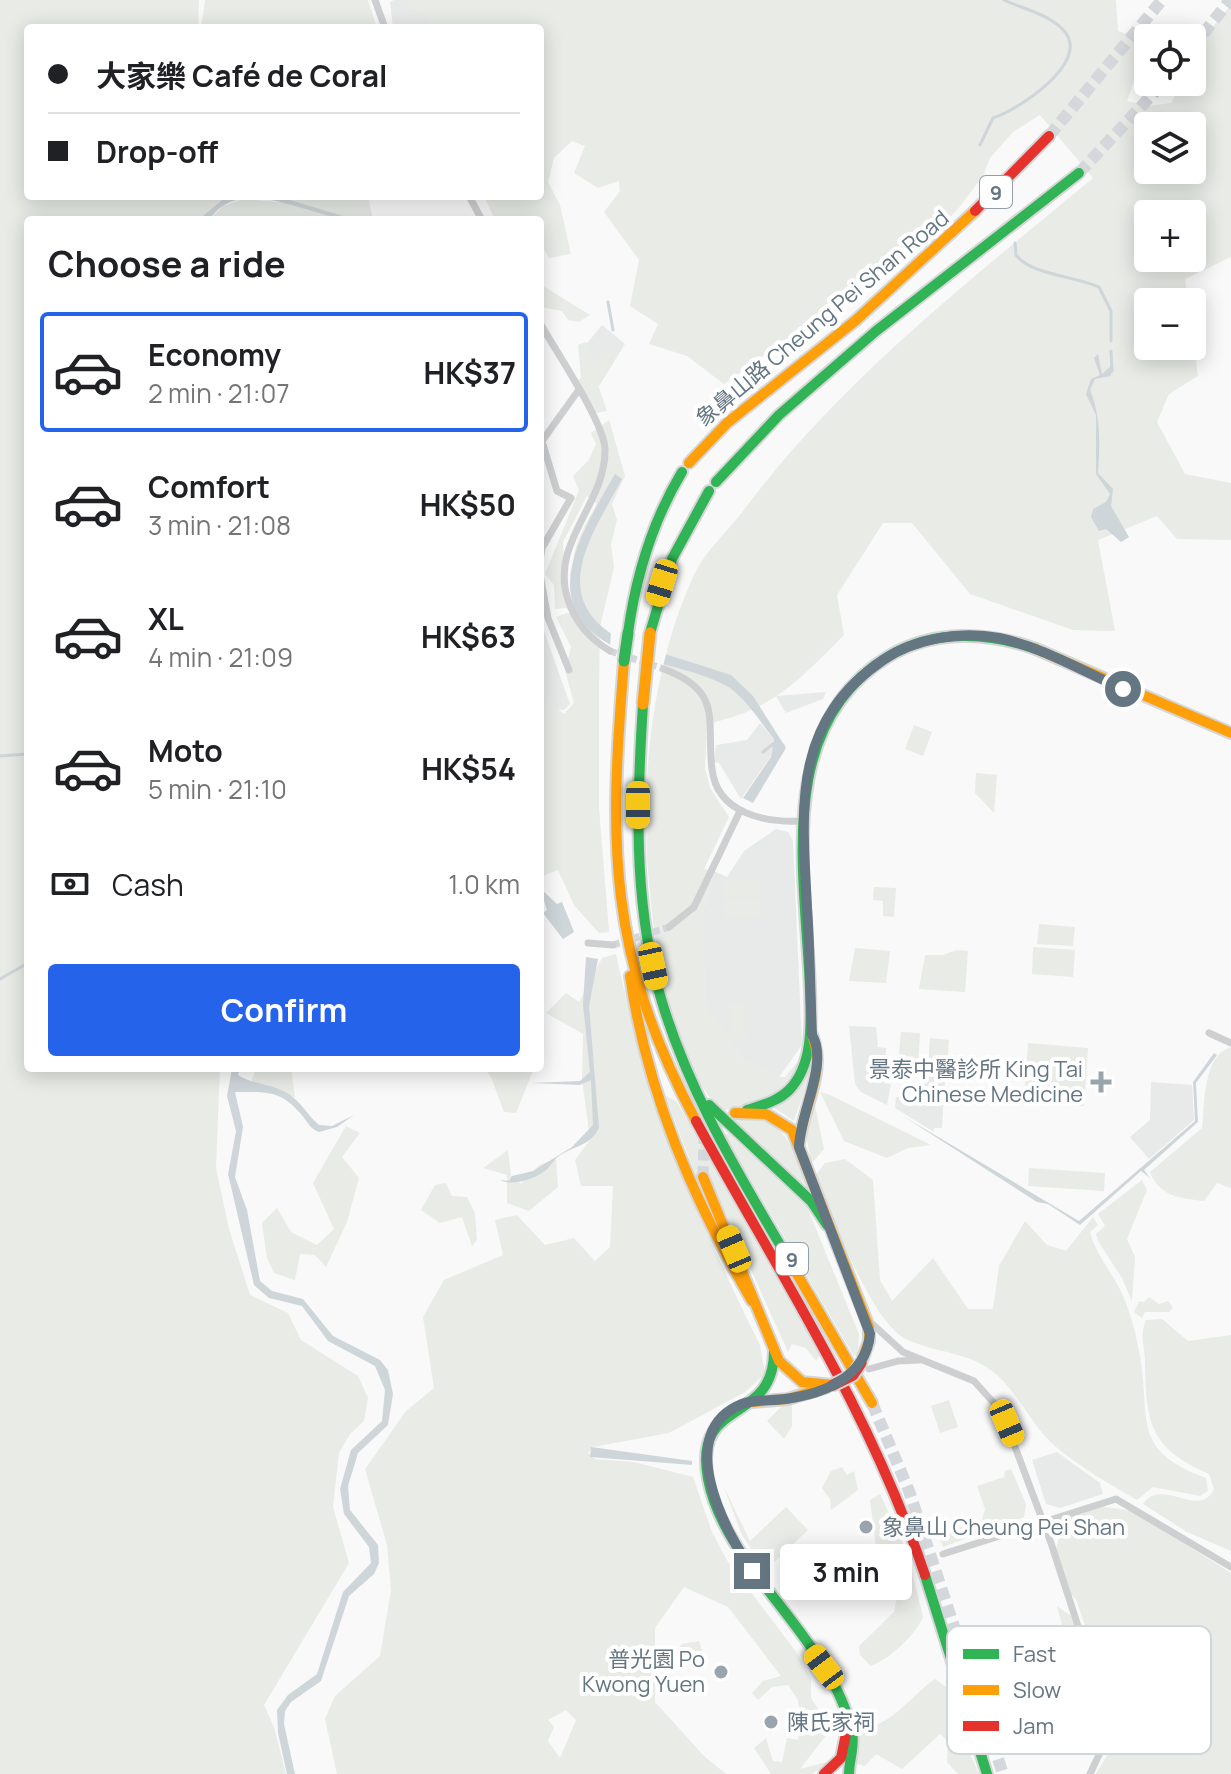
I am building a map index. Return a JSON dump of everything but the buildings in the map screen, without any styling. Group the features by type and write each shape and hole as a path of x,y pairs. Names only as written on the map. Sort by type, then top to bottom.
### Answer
{"main road":[{"name":"象鼻山路 Cheung Pei Shan Road","path":"947,1655 878,1451 823,1342 685,1102 663,1055 629,957 616,843 621,700 631,608 652,529 685,467 748,401 830,341 914,271 1049,136"},
{"name":"象鼻山路 Cheung Pei Shan Road","path":"872,1403 728,1151 668,1022 646,924 639,833 643,704 654,615 680,539 712,487 779,415 876,331 1079,173"},
{"path":"827,1225 825,1211 799,1147 783,1121 741,1111 778,1099 792,1087 802,1071 812,1035 804,785 815,742 838,699 890,655 945,637 982,636 1015,642 1231,733"},
{"path":"629,957 631,992 641,1034 671,1131 732,1268 752,1301 782,1365 796,1379 809,1385 831,1385"},
{"path":"799,1147 801,1119 817,1066 818,1044 812,1035"},
{"path":"698,1089 719,1116 811,1201 827,1225 870,1334 865,1366 853,1375 788,1399 743,1404"},
{"path":"703,1177 741,1265 752,1301"},
{"path":"774,1348 771,1381 763,1392 719,1422 709,1442 707,1465 710,1487 743,1558 832,1678 853,1736 848,1774 827,1772"},
{"path":"827,1772 843,1753 847,1719"},
{"name":"象鼻山路 Cheung Pei Shan Road","path":"980,1754 987,1774"}],"street":[{"path":"375,0 384,24"},
{"path":"544,330 604,442 601,478 565,555 564,587 581,625 610,651"},
{"path":"544,436 578,391"},
{"path":"544,450 557,491 591,503"},
{"path":"544,542 571,498"},
{"path":"544,596 548,618 569,670"},
{"path":"664,669 691,683 701,694 713,727 711,765 716,784 725,799 740,811 760,818 803,821"},
{"path":"669,927 694,907 740,811"},
{"path":"588,943 600,947 613,945"},
{"path":"1209,1033 1231,1043"},
{"path":"864,1317 892,1345 922,1360 965,1375 996,1405 1015,1441 1078,1626"},
{"path":"865,1366 922,1360"},
{"path":"943,1554 1116,1499 1231,1567"},
{"path":"1090,1774 1099,1754"}],"shaded area":[{"path":"0,0 199,0 198,24 24,24 24,200 222,200 203,216 24,216 24,1072 220,1072 216,1168 229,1229 250,1295 288,1313 301,1340 358,1376 368,1398 364,1421 350,1434 339,1453 333,1507 349,1563 264,1705 274,1727 286,1774 0,1774"},
{"path":"205,0 368,0 376,24 202,24"},
{"path":"404,0 1116,0 1118,31 1134,37 1134,81 1127,101 1149,106 1171,103 1175,96 1206,96 1206,37 1231,5 1231,257 1206,269 1206,200 1134,200 1134,272 1200,272 1185,279 1186,288 1134,288 1134,360 1196,360 1198,376 1169,394 1157,422 1185,474 1231,483 1231,540 1177,539 1157,516 1098,540 1115,631 1073,630 970,594 912,523 883,523 837,595 844,635 798,679 768,701 730,718 707,724 705,767 710,788 729,817 704,869 714,871 704,907 705,1004 744,1061 770,1068 779,1077 785,1077 803,1055 787,1082 772,1095 722,1111 699,1082 676,1031 662,976 650,893 646,813 652,730 667,649 680,610 705,556 821,419 953,294 1093,178 1040,115 1013,132 990,158 983,176 958,209 934,234 724,384 687,356 649,344 658,324 630,306 639,260 604,212 620,191 619,181 598,188 574,173 585,146 572,141 554,158 548,182 560,205 571,254 549,258 544,249 544,216 493,216 486,200 544,200 544,24 431,24"},
{"path":"427,0 442,24 393,24 390,2"},
{"path":"222,200 237,200 223,206 213,216 203,216"},
{"path":"241,200 254,200 286,203 332,216 213,216 223,206"},
{"path":"268,200 290,200 343,216 331,216"},
{"path":"290,200 369,200 372,216 342,216"},
{"path":"544,286 590,315 579,322 568,320 562,311 544,308"},
{"path":"602,325 625,344 594,394 580,373 583,371 580,352"},
{"path":"586,342 593,360 605,350 614,352 598,385 607,411 592,414 577,381 581,378 578,345"},
{"path":"1098,354 1102,374 1111,366 1114,369 1110,376 1095,379 1090,390 1096,410 1099,430 1098,473 1113,489 1111,506 1129,537 1121,542 1106,529 1099,531 1091,517 1093,509 1106,502 1110,494 1096,474 1096,415 1086,394 1091,379 1100,375 1094,358"},
{"path":"609,420 625,476 612,504 617,520 611,544 614,567 600,627 599,808 609,932 599,933 574,905 558,870 544,876 544,698 564,714 574,703 565,671 571,647 556,617 567,613 582,614 574,557 581,534 597,504 587,496 563,542 567,608 555,609 554,585 545,574 579,490 573,476 589,460 596,444 591,433"},
{"path":"615,474 622,479 598,522 582,566 580,586 586,606 600,625 624,641 731,675 753,696 786,748 753,803 743,798 771,757 774,739 745,702 732,689 712,679 621,650 593,633 577,613 570,592 578,544"},
{"path":"544,631 570,704 564,710 544,708"},
{"path":"826,692 823,699 786,713 776,696"},
{"path":"760,723 774,739 771,756 741,799 719,763 714,762 716,745 747,740"},
{"path":"914,725 932,732 923,756 905,749"},
{"path":"976,773 997,775 994,813 975,793"},
{"path":"776,829 788,832 793,841 802,1045 779,1077 744,1061 705,1005 704,955 704,907 714,871 727,877 744,851"},
{"path":"759,878 760,896 724,898 723,880"},
{"path":"874,887 896,888 894,917 883,916 883,901 873,900"},
{"path":"544,892 557,904 562,902 574,932 563,939 544,914 547,910"},
{"path":"760,898 761,916 725,918 724,900"},
{"path":"1039,924 1075,927 1073,946 1037,944"},
{"path":"1033,947 1075,950 1073,977 1032,974"},
{"path":"855,948 890,951 886,983 849,981"},
{"path":"957,950 968,951 965,992 919,989 925,955 943,955"},
{"path":"616,954 658,1105 715,1251 760,1345 765,1374 745,1392 669,1433 593,1447 588,1453 595,1459 634,1462 693,1477 712,1532 728,1562 797,1653 811,1679 811,1698 821,1713 834,1716 831,1729 800,1769 830,1761 812,1774 771,1774 754,1748 766,1738 773,1761 782,1762 787,1738 798,1740 799,1728 808,1722 800,1715 798,1700 788,1685 772,1687 758,1700 752,1693 763,1681 781,1676 728,1607 684,1587 655,1628 655,1702 704,1756 726,1774 337,1774 325,1719 335,1696 380,1656 391,1590 387,1545 365,1469 406,1411 434,1388 423,1317 444,1280 503,1255 495,1220 517,1215 545,1245 574,1238 595,1261 610,1247 613,1186 581,1186 575,1160 590,1140 582,1079 583,1034 546,1013 566,993 579,1002 602,958","holes":["566,1710 576,1720 560,1758 548,1741 554,1727 548,1720"]},
{"path":"586,957 598,959 589,1006 599,1128 591,1139 559,1156 542,1173 524,1181 505,1182 500,1180 509,1181 512,1176 533,1171 572,1147 593,1125 591,1080 580,1085 531,1083 580,1081 590,1072 583,1004"},
{"path":"745,1002 746,1039 730,1039 729,1003"},
{"path":"849,1026 876,1027 878,1047 886,1048 884,1083 891,1084 887,1105 861,1092 855,1084"},
{"path":"901,1032 920,1033 918,1067 898,1065"},
{"path":"930,1038 949,1040 947,1069 928,1068"},
{"path":"1028,1043 1088,1048 1084,1106 1024,1102"},
{"path":"1231,1047 1231,1188 1217,1183 1204,1201 1172,1195 1159,1187 1150,1172 1202,1128 1210,1070 1222,1052"},
{"path":"813,1049 809,1078 794,1121 773,1107 800,1087"},
{"path":"1214,1053 1217,1055 1196,1083 1198,1122 1144,1170 1150,1178 1141,1171 1080,1225 1048,1204 1037,1202 903,1116 1079,1221 1195,1121 1193,1082"},
{"path":"231,1072 239,1072 238,1075 244,1078 287,1093 319,1125 332,1126 354,1115 337,1127 319,1132 279,1096 263,1092 235,1092 243,1127 235,1177 247,1210 260,1281 272,1291 303,1299 333,1336 380,1360 388,1370 393,1394 388,1425 358,1453 348,1486 350,1510 378,1545 379,1563 374,1574 349,1596 321,1681 291,1702 285,1711 284,1724 295,1774 287,1774 278,1733 277,1710 288,1695 317,1674 343,1592 371,1563 369,1547 344,1514 340,1489 351,1450 382,1421 385,1390 375,1366 328,1341 302,1306 269,1298 254,1285 228,1174 236,1131 227,1096"},
{"path":"255,1072 292,1072 295,1097 250,1085"},
{"path":"487,1072 532,1072 516,1113 504,1112"},
{"path":"926,1075 945,1080 942,1128 934,1128 934,1132 895,1108 896,1097 910,1098 922,1092"},
{"path":"1151,1082 1192,1085 1194,1120 1149,1159 1130,1137 1150,1120"},
{"path":"820,1092 931,1145 908,1148 887,1158 844,1141"},
{"path":"665,1095 677,1102 820,1356 816,1361 806,1348 792,1344 788,1352 707,1172 696,1176"},
{"path":"814,1101 824,1149 811,1164 806,1133"},
{"path":"755,1118 779,1130 794,1152 811,1193 730,1120"},
{"path":"346,1126 360,1133 342,1157 359,1178 347,1222 326,1267 315,1255 300,1254 295,1280 274,1273 267,1258 262,1223 277,1208 291,1232 317,1245 334,1229 313,1183"},
{"path":"728,1133 807,1207 859,1334 858,1353 854,1356 725,1136"},
{"path":"508,1150 511,1176 521,1184 539,1165 556,1159 558,1187 529,1211 507,1203 507,1175 483,1168"},
{"path":"845,1159 873,1180 880,1280 892,1301 933,1258 968,1309 993,1309 999,1266 1025,1221 1047,1245 1066,1251 1093,1217 1098,1225 1090,1232 1093,1241 1122,1294 1134,1329 1149,1430 1165,1456 1206,1478 1208,1491 1200,1496 1153,1487 1137,1500 1084,1468 1055,1446 1013,1392 987,1367 965,1357 918,1344 892,1328 866,1290 815,1176 825,1163"},
{"path":"1029,1168 1105,1173 1104,1191 1028,1186"},
{"path":"1142,1180 1147,1190 1127,1239 1135,1257 1132,1301 1096,1234 1105,1226 1098,1214"},
{"path":"446,1183 452,1196 467,1197 475,1213 477,1240 472,1246 462,1217 440,1223 421,1210 435,1185"},
{"path":"1149,1297 1159,1304 1168,1301 1173,1308 1169,1312 1145,1312 1142,1318 1134,1312 1139,1301 1144,1302"},
{"path":"1162,1319 1188,1341 1231,1335 1231,1551 1187,1532 1143,1504 1160,1494 1200,1500 1208,1497 1214,1489 1209,1474 1174,1454 1163,1443 1150,1418 1143,1331 1146,1320"},
{"path":"949,1400 958,1427 940,1433 931,1406"},
{"path":"783,1405 792,1405 792,1426 784,1439 767,1421"},
{"path":"591,1447 692,1461 692,1465 590,1457"},
{"path":"1057,1452 1100,1483 1103,1494 1060,1508 1046,1504 1032,1460"},
{"path":"842,1467 847,1475 854,1471 858,1490 831,1510 830,1499 822,1488 831,1471"},
{"path":"1011,1469 1026,1504 1024,1517 943,1547 939,1535 982,1520 985,1509 977,1486 1004,1477 1005,1471"},
{"path":"723,1485 750,1541 786,1507 808,1530 768,1568 754,1548 768,1575 742,1535"},
{"path":"880,1494 907,1552 923,1617 901,1646 871,1666 860,1655 859,1646 894,1612 897,1598 876,1547 870,1500"},
{"path":"1099,1506 1133,1511 1231,1573 1231,1774 1096,1774 1107,1754 1211,1754 1211,1626 1085,1626 1076,1599 1062,1588 1053,1561 1060,1534 1057,1522"},
{"path":"1057,1606 1071,1616 1074,1626 1062,1626"},
{"path":"699,1641 704,1658 678,1661 675,1652 682,1644"},
{"path":"935,1679 947,1688 947,1740 940,1734 902,1769 876,1754 865,1766 853,1763 862,1716 868,1726 886,1720"},
{"path":"947,1754 970,1754 979,1774 958,1774 947,1762"}],"pier":[{"path":"611,630 667,651 663,666 610,648"}],"waterway":[{"path":"980,145 993,118 1018,106 1048,84 1068,57 1070,44 1059,26 1004,0"},
{"path":"1015,243 1016,255 1032,267 1099,287 1111,311 1111,341"},
{"path":"608,302 613,330"},
{"path":"1111,351 1112,371"},
{"path":"763,752 773,744 783,745"},
{"path":"0,756 24,754"},
{"path":"0,979 24,965"}],"tunnel":[{"path":"1049,136 1162,0"},
{"path":"1206,30 1230,0"},
{"path":"1079,173 1151,96"},
{"path":"610,651 664,669"},
{"path":"613,945 669,927"},
{"path":"703,1177 704,1140 719,1120"},
{"path":"872,1403 909,1491 954,1626"},
{"path":"996,1754 1003,1774"}],"traffic: fast":[{"path":"716,482 779,415 876,331 1079,173"},
{"path":"628,633 647,550 662,510 682,472"},
{"path":"650,633 672,559 709,491"},
{"path":"624,661 628,633"},
{"path":"747,1110 786,1093 798,1079 807,1055 811,1015 804,900 804,807 812,763 827,722 852,686 889,656 907,647 943,637 962,636 999,639 1036,649"},
{"path":"643,704 639,847 644,918 658,988 682,1058 713,1126 786,1255"},
{"path":"709,1105 811,1201 827,1225"},
{"path":"774,1350 771,1374 762,1391 722,1422 712,1435 706,1453 708,1479 718,1512 735,1543 802,1634 840,1698 853,1737 849,1774"},
{"path":"925,1575 947,1646"},
{"path":"981,1754 987,1774"}],"traffic: slow":[{"path":"689,463 727,423 855,321 975,211"},
{"path":"643,704 650,633"},
{"path":"1036,649 1231,733"},
{"path":"624,661 616,787 621,897 630,950 645,1004 667,1061 696,1121"},
{"path":"630,976 648,1062 675,1144 710,1224 752,1301"},
{"path":"799,1143 816,1076 816,1049 812,1035"},
{"path":"735,1113 766,1114 792,1130 869,1327 869,1341 861,1363"},
{"path":"703,1177 779,1361 802,1382 833,1385"},
{"path":"786,1255 872,1403"},
{"path":"753,1402 788,1399 827,1387"}],"traffic: jam":[{"path":"975,211 1049,136"},
{"path":"696,1121 850,1398 877,1455 925,1575"},
{"path":"833,1385 853,1375 861,1363"},
{"path":"824,1774 841,1758 847,1729"}],"place":[{"name":"景泰中醫診所 King Tai Chinese Medicine","path":"1101,1082"},
{"name":"象鼻山 Cheung Pei Shan","path":"866,1527"},
{"name":"普光園 Po Kwong Yuen","path":"721,1672"},
{"name":"陳氏家祠","path":"771,1722"}],"route":[{"path":"752,1571 736,1546 710,1487 706,1456 713,1432 727,1414 743,1404 801,1396 853,1375 868,1348 870,1334 799,1147 801,1119 815,1078 818,1052 818,1044 812,1035 803,821 804,785 815,742 838,699 864,674 903,648 945,637 970,635 1015,642 1123,689"}]}
